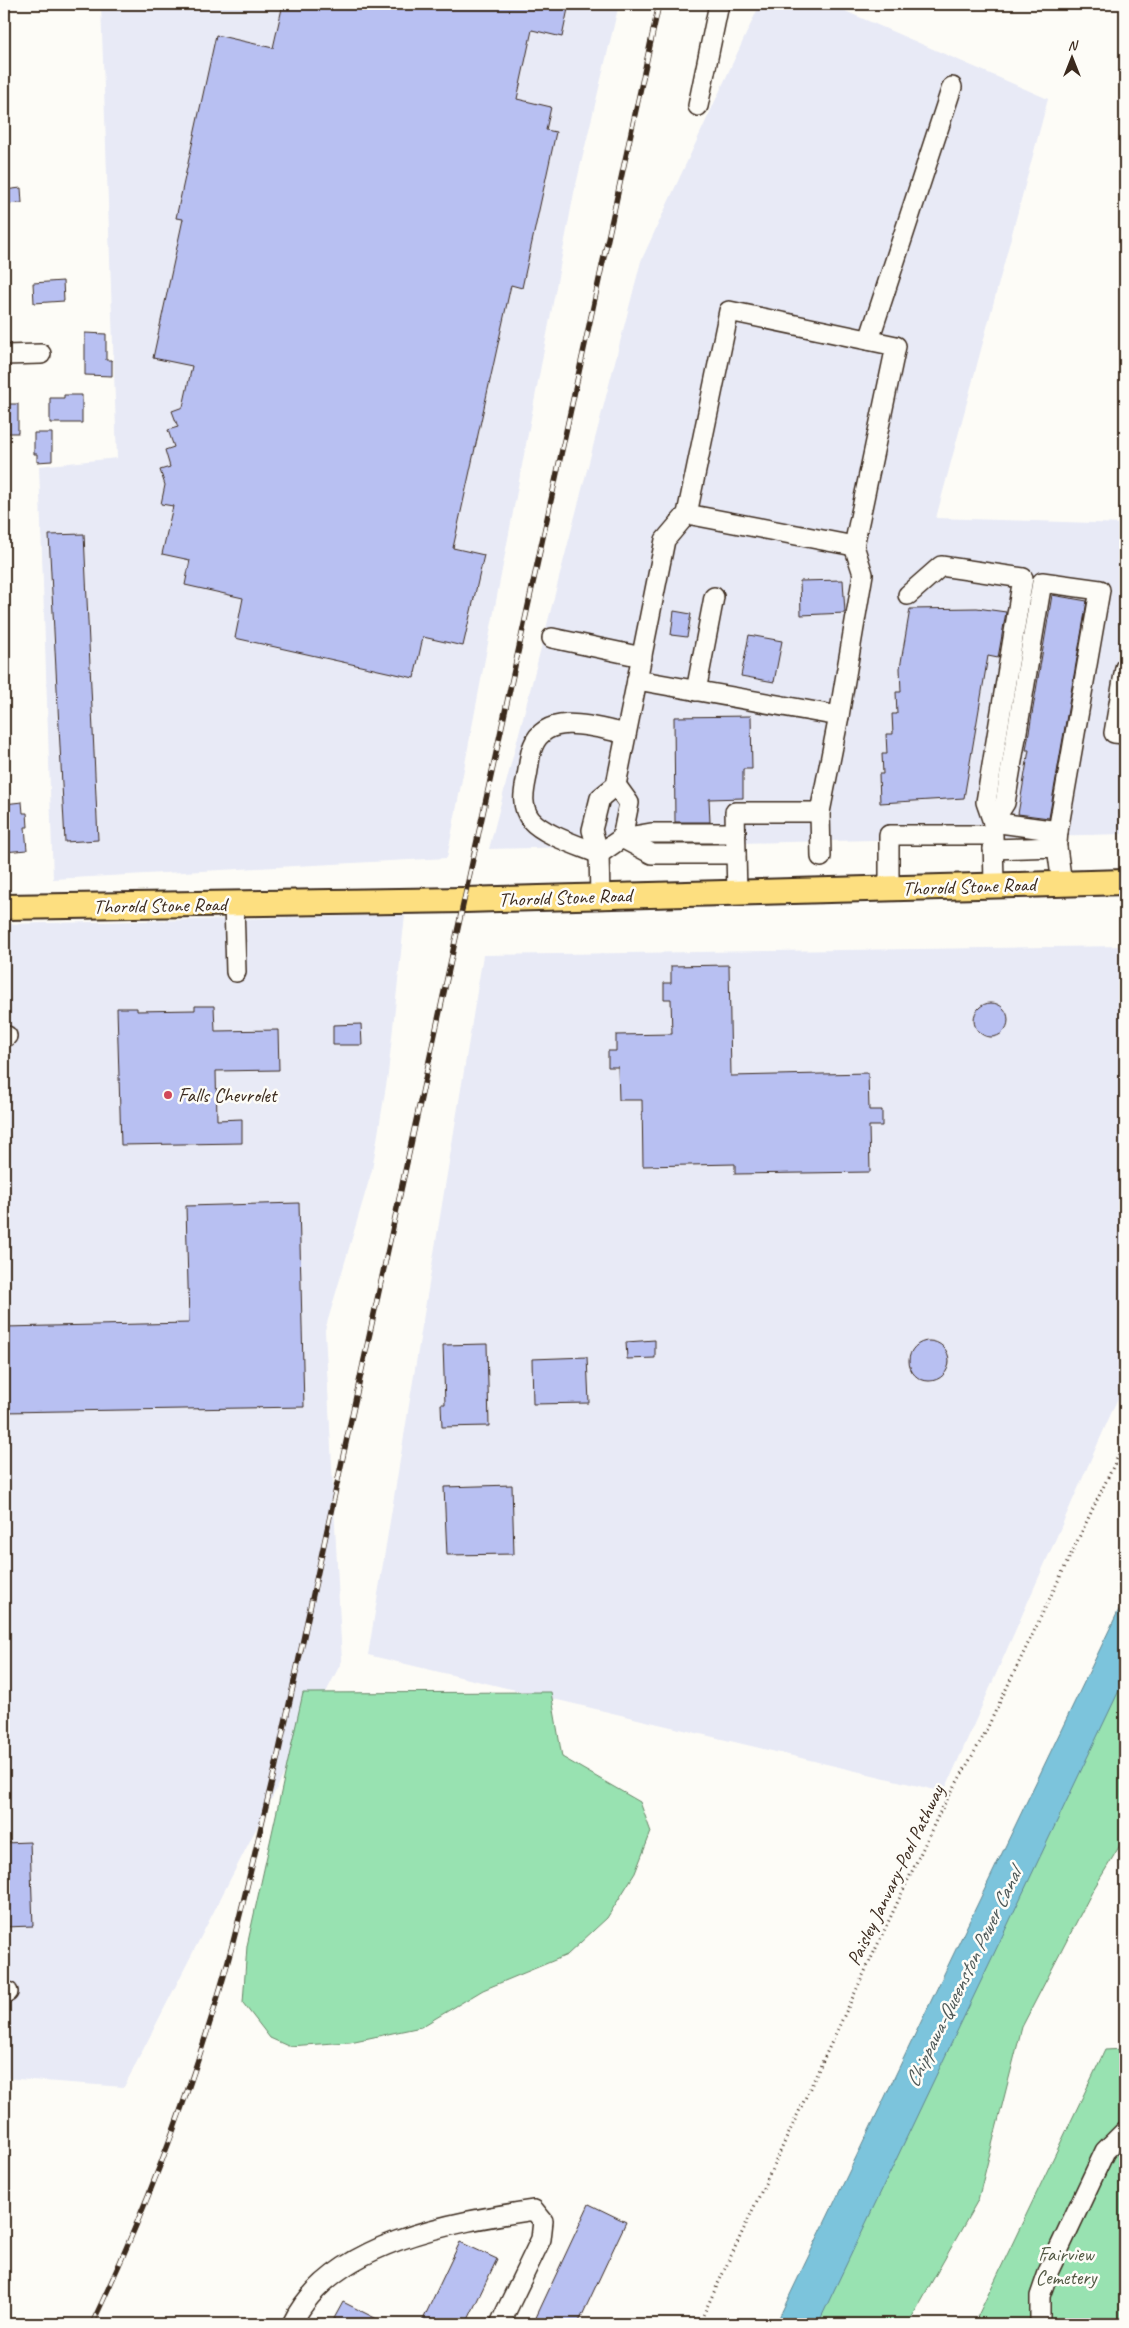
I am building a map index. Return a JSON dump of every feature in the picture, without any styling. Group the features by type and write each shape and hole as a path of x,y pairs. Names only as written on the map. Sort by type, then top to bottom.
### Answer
{"main road":[{"name":"Thorold Stone Road","path":"4,907 737,893 1125,882"}],"street":[{"path":"698,106 720,4"},
{"path":"869,340 952,87"},
{"path":"600,896 599,854 592,830 600,798 616,785 665,540 687,514 729,311 896,346 854,546 863,574 839,716 820,812 821,857"},
{"path":"4,355 41,354"},
{"path":"687,514 854,546"},
{"path":"908,595 941,566 1023,578 986,802 993,835 994,886"},
{"path":"993,835 1005,803 1042,582 1100,590 1057,839 1062,884"},
{"path":"696,691 714,597"},
{"path":"552,638 642,657"},
{"path":"1125,668 1114,733 1125,734"},
{"path":"637,680 839,716"},
{"path":"599,854 544,830 531,819 523,800 533,746 543,731 561,724 583,725 626,734"},
{"path":"616,785 629,803 622,838"},
{"path":"737,893 735,812 820,812"},
{"path":"599,854 622,838 651,833 736,833"},
{"path":"889,888 889,835 993,835 1057,839"},
{"path":"993,835 1057,839"},
{"path":"622,838 652,854 736,854"},
{"path":"234,904 236,972"},
{"path":"1040,2324 1040,2296 1049,2270 1105,2151 1125,2131"},
{"path":"292,2324 301,2305 334,2273 395,2240 477,2218 534,2210 543,2221 541,2239 500,2324"}],"path":[{"name":"Paisley Janvary-Pool Pathway","path":"699,2324 940,1812 983,1737 1125,1442"}],"shaded area":[{"path":"101,4 619,4 574,193 447,858 53,879 39,466 117,458"},
{"path":"760,4 829,4 1048,99 936,518 1125,524 1125,834 489,849 641,261"},
{"path":"405,915 388,1074 372,1170 325,1330 342,1661 124,2087 4,2078 4,924"},
{"path":"1125,946 1125,1382 944,1792 368,1655 483,955"}],"green space":[{"path":"1125,1670 1125,1837 1093,1890 1022,2027 978,2200 908,2324 809,2324"},
{"path":"551,1692 562,1757 640,1802 651,1832 635,1873 607,1918 567,1955 483,1990 421,2027 350,2042 288,2046 270,2038 243,2003 247,1946 303,1693"},
{"name":"Fairview Cemetery","path":"1125,2049 1125,2324 974,2324 1105,2050"}],"water":[{"name":"Chippawa-Queenston Power Canal","path":"1125,1597 1125,1678 818,2324 776,2324"}],"building":[{"path":"283,4 569,4 562,37 532,30 517,99 551,107 546,130 556,132 522,288 511,285 453,548 484,555 463,646 423,637 414,678 235,638 243,598 185,585 190,560 162,554 173,506 161,504 165,485 160,470 170,467 165,450 174,447 168,430 178,427 172,411 183,407 192,366 153,358 183,219 176,218 216,35 273,48"},
{"path":"21,188 22,203 4,204 4,190"},
{"path":"63,281 64,301 34,303 33,283"},
{"path":"85,333 106,334 106,360 112,360 112,376 85,375"},
{"path":"64,395 82,395 82,423 50,423 50,398 64,398"},
{"path":"4,404 18,404 18,433 4,433"},
{"path":"34,433 52,433 52,461 37,462 37,454 34,454"},
{"path":"84,534 98,840 65,842 49,535"},
{"path":"843,580 845,613 801,615 800,581"},
{"path":"1052,595 1087,601 1049,818 1018,814 1029,750 1026,750"},
{"path":"977,608 1006,612 998,658 988,656 964,798 880,803 879,774 883,774 882,754 887,754 886,734 893,734 892,714 897,714 896,692 901,692 900,668 910,609"},
{"path":"674,611 691,614 687,637 671,635"},
{"path":"749,635 782,641 774,682 741,676"},
{"path":"751,716 752,769 743,769 743,798 709,799 710,822 675,822 674,717"},
{"path":"22,802 23,813 27,813 28,827 25,827 27,850 4,852 4,804"},
{"path":"729,965 731,1076 868,1073 869,1110 882,1110 882,1126 869,1126 870,1172 735,1174 735,1164 643,1166 642,1100 619,1100 618,1067 608,1067 608,1051 616,1051 616,1035 672,1034 671,999 664,999 664,983 671,983 671,966"},
{"path":"991,1003 998,1004 1003,1008 1007,1013 1007,1027 1003,1032 998,1036 991,1037 984,1036 979,1032 975,1027 974,1020 975,1013 979,1008 984,1004"},
{"name":"Falls Chevrolet","path":"195,1006 214,1006 215,1031 278,1030 279,1070 216,1071 217,1120 242,1119 242,1143 121,1145 117,1008 137,1008 137,1011 195,1010"},
{"path":"361,1024 362,1045 333,1045 333,1025"},
{"path":"299,1203 304,1407 4,1412 4,1327 189,1323 186,1206"},
{"path":"655,1340 655,1358 627,1359 626,1342"},
{"path":"929,1341 943,1347 949,1361 943,1375 929,1381 915,1375 909,1361 915,1347"},
{"path":"487,1344 489,1426 442,1427 441,1404 445,1404 443,1345"},
{"path":"587,1357 589,1403 533,1404 532,1359"},
{"path":"512,1485 514,1554 447,1555 444,1487"},
{"path":"30,1842 33,1926 4,1927 4,1843"},
{"path":"589,2204 626,2222 578,2324 533,2324"},
{"path":"460,2242 497,2259 466,2324 421,2324"},
{"path":"343,2302 387,2324 331,2324"}],"railway":[{"path":"92,2324 147,2199 179,2115 208,2029 243,1905 275,1769 659,4"}],"place":[{"name":"Falls Chevrolet","path":"168,1095"}]}
